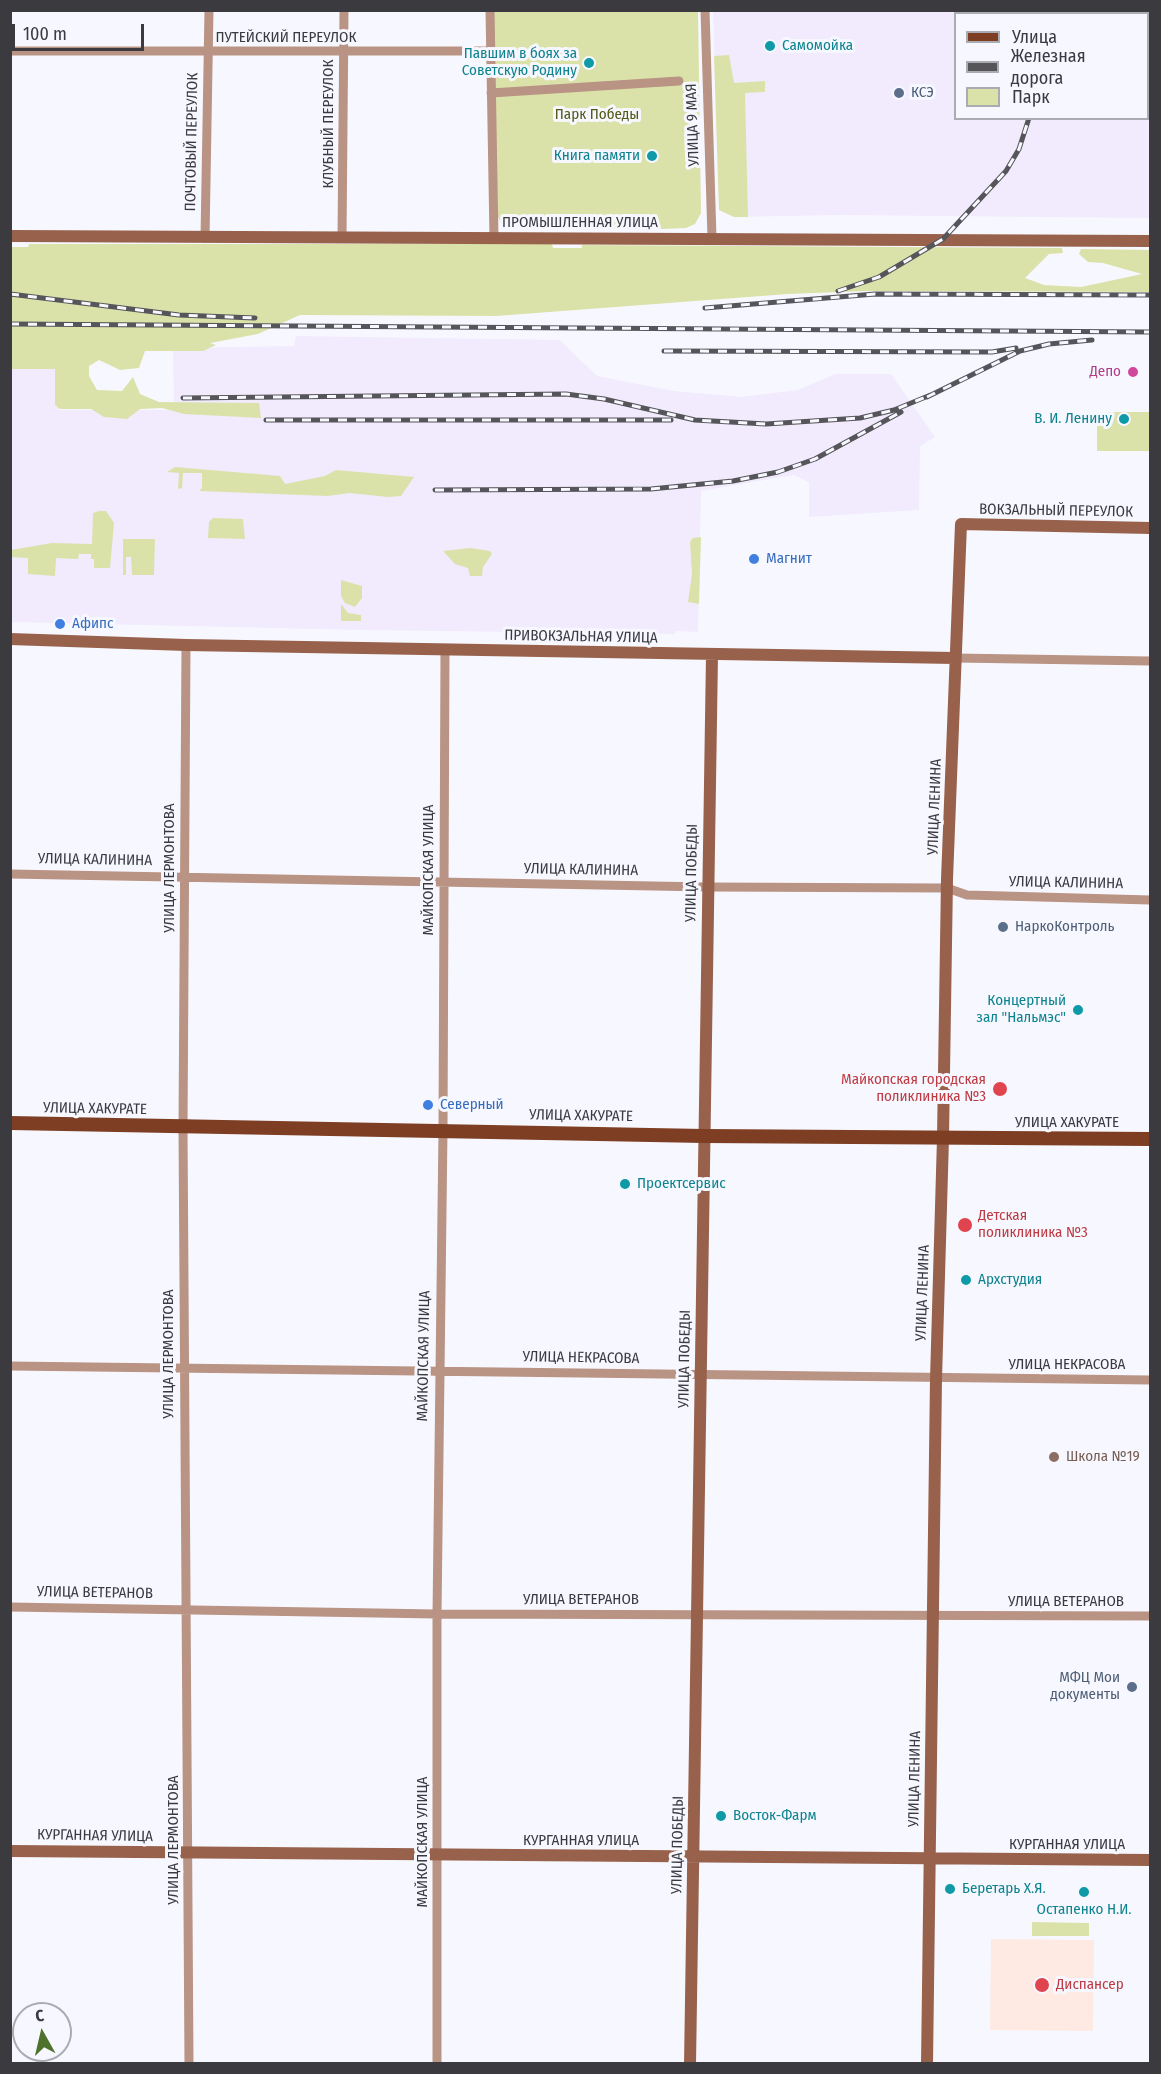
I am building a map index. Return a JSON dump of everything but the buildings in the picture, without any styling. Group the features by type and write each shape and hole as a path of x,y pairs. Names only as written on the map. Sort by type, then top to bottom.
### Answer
{"main road":[{"name":"УЛИЦА ХАКУРАТЕ","path":"10,1123 704,1136 1150,1139"}],"street":[{"name":"ПОЧТОВЫЙ ПЕРЕУЛОК","path":"206,238 209,10"},
{"name":"КЛУБНЫЙ ПЕРЕУЛОК","path":"342,238 344,10"},
{"path":"490,10 494,238"},
{"name":"УЛИЦА 9 МАЯ","path":"705,10 712,238"},
{"name":"ПУТЕЙСКИЙ ПЕРЕУЛОК","path":"10,51 345,53 490,51"},
{"path":"491,93 679,81"},
{"name":"ПРОМЫШЛЕННАЯ УЛИЦА","path":"10,236 1150,241"},
{"name":"ВОКЗАЛЬНЫЙ ПЕРЕУЛОК","path":"961,524 1150,528"},
{"name":"УЛИЦА ЛЕНИНА","path":"927,2064 936,1379 947,888 961,524"},
{"name":"ПРИВОКЗАЛЬНАЯ УЛИЦА","path":"10,639 186,645 1150,661"},
{"name":"УЛИЦА ЛЕРМОНТОВА","path":"186,645 183,1127 189,2064"},
{"name":"МАЙКОПСКАЯ УЛИЦА","path":"437,2064 436,1614 443,1130 445,649"},
{"name":"УЛИЦА ПОБЕДЫ","path":"690,2064 712,655"},
{"name":"УЛИЦА КАЛИНИНА","path":"10,874 707,887 947,888 967,895 1150,900"},
{"name":"УЛИЦА НЕКРАСОВА","path":"10,1366 1150,1380"},
{"name":"УЛИЦА ВЕТЕРАНОВ","path":"10,1607 436,1614 1150,1616"},
{"name":"КУРГАННАЯ УЛИЦА","path":"10,1851 1150,1860"}],"shaded area":[{"path":"713,11 1150,11 1150,218 840,215 734,217 719,210"},
{"path":"296,336 560,340 597,376 674,391 741,397 798,390 835,374 891,374 935,437 920,446 919,510 809,517 809,482 793,475 701,491 698,632 675,631 675,634 361,630 11,622 10,367 59,365 59,410 174,410 173,348 294,346"},
{"name":"Диспансер","path":"991,1939 1094,1940 1093,2031 990,2030"}],"green space":[{"name":"Парк Победы","path":"492,11 698,11 701,213 695,224 686,228 661,229 648,223 639,223 631,228 609,229 602,225 600,218 584,218 581,225 574,229 573,222 514,222 514,229 502,226 498,217"},
{"path":"729,55 734,83 765,81 765,92 745,93 748,217 734,217 719,210 714,56"},
{"path":"29,244 552,244 553,248 582,248 582,245 1062,248 1063,253 1049,254 1025,278 1044,285 1081,287 1142,274 1103,263 1088,262 1079,254 1081,249 1150,250 1150,292 866,291 788,294 496,316 300,315 258,334 210,343 216,345 203,351 145,351 139,368 120,370 99,360 89,366 89,376 97,390 122,391 133,377 140,394 159,402 259,403 261,418 184,414 162,408 140,409 127,419 104,417 91,409 60,409 55,405 55,369 11,369 11,247 28,247"},
{"path":"1097,412 1149,412 1149,451 1097,451"},
{"path":"175,467 280,476 285,484 325,476 336,470 414,477 401,496 388,497 349,493 328,496 199,491 202,488 202,473 183,473 182,488 178,489 179,473 167,472"},
{"path":"106,511 114,523 110,568 94,568 94,559 91,559 91,554 79,554 78,559 56,558 55,576 28,574 28,558 11,557 11,550 52,543 92,544 93,513"},
{"path":"213,518 243,519 245,539 208,538 209,522"},
{"path":"701,537 699,604 688,602 692,574 690,542 693,538"},
{"path":"123,539 155,539 154,575 132,575 131,557 126,557 126,575 123,575"},
{"path":"470,548 490,551 492,554 483,567 482,576 470,576 468,568 455,564 443,551"},
{"path":"341,580 362,586 362,598 355,607 345,603 341,596"},
{"path":"341,604 348,613 361,615 361,621 341,621"},
{"path":"1032,1922 1089,1923 1089,1936 1032,1936"}],"railway":[{"path":"838,291 879,277 943,239 1006,171 1019,149 1028,120"},
{"path":"10,294 179,315 255,318"},
{"path":"705,308 875,294 1150,295"},
{"path":"10,324 1150,332"},
{"path":"927,397 1020,351 1049,344 1092,340"},
{"path":"664,351 992,352 1016,348"},
{"path":"183,398 566,394 604,399 695,420 766,424 860,418 894,410 933,394"},
{"path":"435,490 651,489 733,481 778,472 815,459 901,412"},
{"path":"266,420 671,420"}],"place":[{"name":"Самомойка","path":"770,46"},
{"name":"Павшим в боях за Советскую Родину","path":"589,63"},
{"name":"КСЭ","path":"899,93"},
{"name":"Книга памяти","path":"652,156"},
{"name":"Депо","path":"1133,372"},
{"name":"В. И. Ленину","path":"1124,419"},
{"name":"Магнит","path":"754,559"},
{"name":"Афипс","path":"60,624"},
{"name":"НаркоКонтроль","path":"1003,927"},
{"name":"Концертный зал \"Нальмэс\"","path":"1078,1010"},
{"name":"Майкопская городская поликлиника №3","path":"1000,1089"},
{"name":"Северный","path":"428,1105"},
{"name":"Проектсервис","path":"625,1184"},
{"name":"Детская поликлиника №3","path":"965,1225"},
{"name":"Архстудия","path":"966,1280"},
{"name":"Школа №19","path":"1054,1457"},
{"name":"МФЦ Мои документы","path":"1132,1687"},
{"name":"Восток-Фарм","path":"721,1816"},
{"name":"Беретарь Х.Я.","path":"950,1889"},
{"name":"Остапенко Н.И.","path":"1084,1892"},
{"name":"Диспансер","path":"1042,1985"}]}
